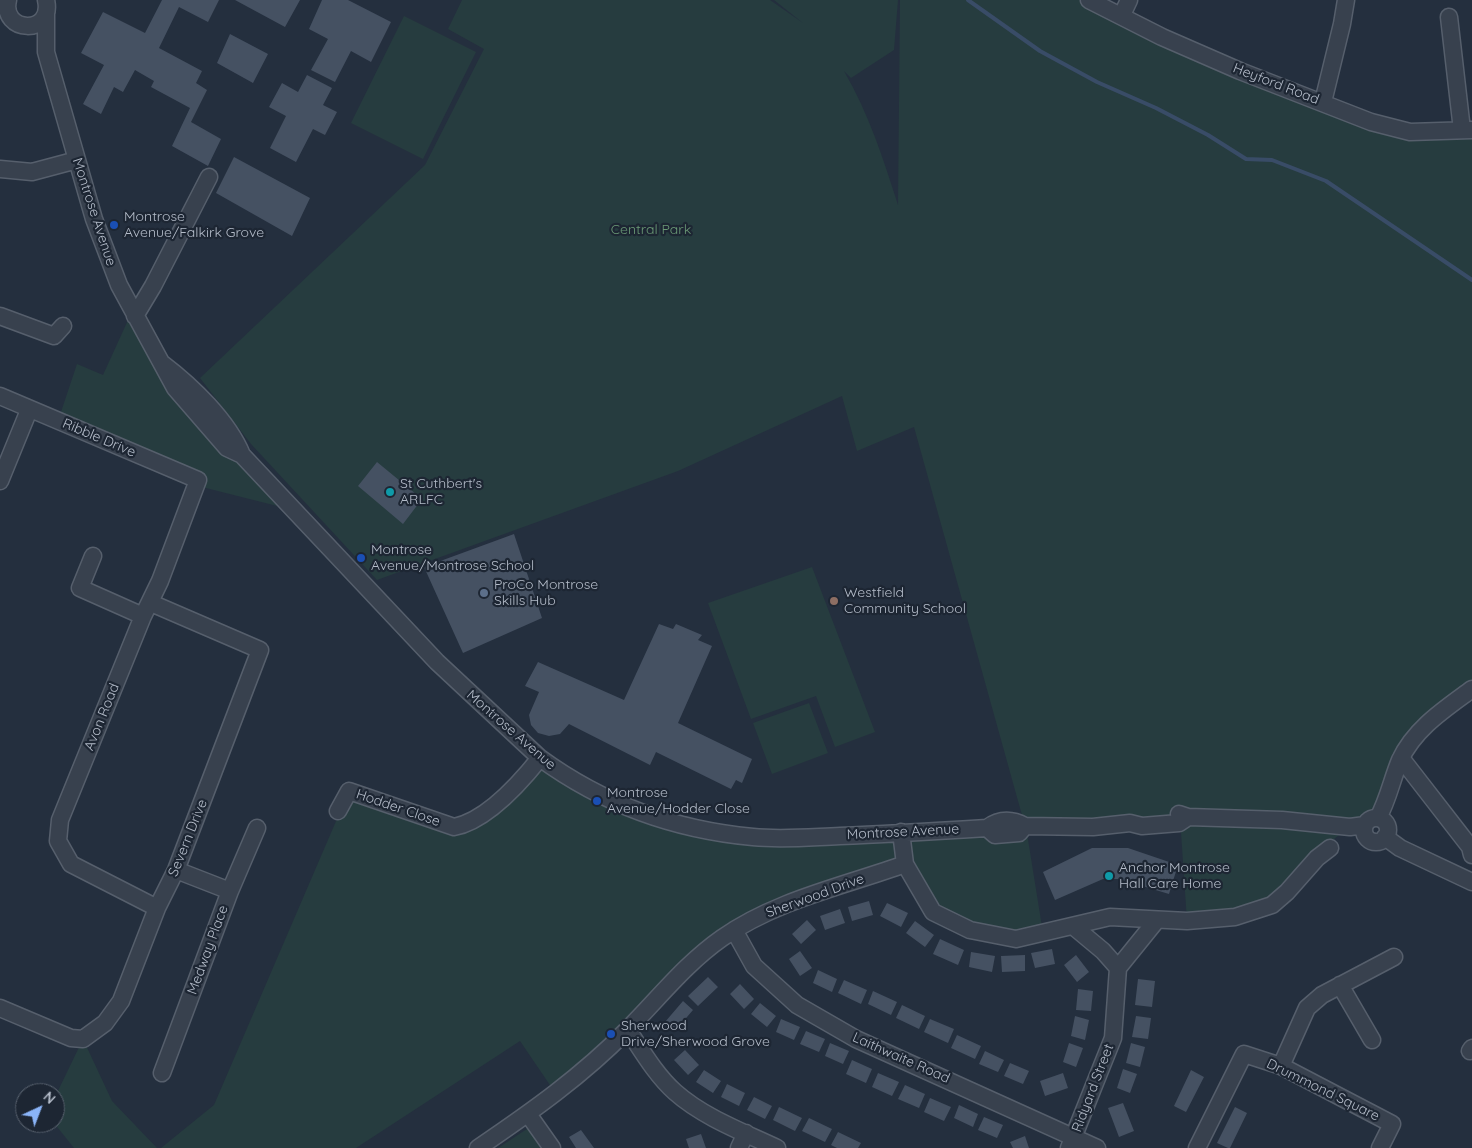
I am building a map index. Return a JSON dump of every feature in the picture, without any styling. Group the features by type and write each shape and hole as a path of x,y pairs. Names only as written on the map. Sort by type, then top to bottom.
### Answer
{"street":[{"path":"0,6 7,0"},
{"path":"7,0 8,15 12,24 26,27 38,23 46,6"},
{"name":"Heyford Road","path":"1089,0 1122,15 1162,37 1240,71 1371,122 1410,132 1467,130"},
{"path":"1122,15 1129,0"},
{"path":"1323,102 1346,0"},
{"name":"Montrose Avenue","path":"46,6 46,52 106,253 134,316 163,364 184,380 236,439 242,455 437,662 540,758 558,771 630,809 669,822 710,831 754,837 793,838 987,828 996,835 1019,834 1025,826 1093,827 1130,823 1140,816 1176,813 1188,818 1282,820 1353,831"},
{"path":"1449,17 1467,130"},
{"name":"Montrose Avenue","path":"12,24 46,52"},
{"path":"0,169 32,172 77,160"},
{"path":"134,316 153,286 209,178"},
{"path":"0,316 54,336 63,326"},
{"name":"Ribble Drive","path":"0,396 29,410 198,480"},
{"path":"0,481 29,410"},
{"name":"Avon Road","path":"157,908 71,864 58,841 60,820 198,480"},
{"path":"93,556 80,588 147,609"},
{"name":"Severn Drive","path":"0,1008 71,1038 83,1038 105,1023 121,1001 157,908 176,870 260,650 147,609"},
{"path":"902,832 905,864 933,912 970,930 1016,939 1110,917 1156,921 1235,917 1272,905 1288,892 1317,858 1353,831 1417,733 1472,689"},
{"name":"Hodder Close","path":"338,811 350,791 454,827 468,824 501,800 540,758"},
{"path":"1401,758 1470,847 1472,855"},
{"path":"1353,831 1387,826 1385,837 1400,848 1436,863 1472,882"},
{"name":"Medway Place","path":"162,1073 230,891 258,828"},
{"name":"Sherwood Drive","path":"478,1148 528,1114 579,1075 628,1030 673,980 700,955 734,930 771,910 905,864"},
{"path":"176,870 230,891"},
{"path":"1073,926 1104,951 1118,968 1156,921"},
{"name":"Laithwaite Road","path":"734,930 754,966 797,1004 856,1040 1072,1142 1097,1148"},
{"path":"1281,1066 1307,1008 1322,995 1394,957"},
{"name":"Ridyard Street","path":"1072,1142 1113,1038 1118,968"},
{"path":"1340,985 1372,1040"},
{"path":"628,1030 658,1073 675,1092 696,1107 777,1148"},
{"name":"Drummond Square","path":"1196,1148 1244,1054 1281,1066 1392,1124 1380,1148"},
{"path":"528,1114 552,1148"},
{"path":"739,1148 746,1133"}],"green space":[{"name":"Central Park","path":"462,0 770,0 803,23 774,0 898,0 894,50 851,78 844,71 868,120 898,205 900,0 1089,0 1410,132 1472,129 1472,696 1409,744 1375,807 1316,853 1272,905 1187,921 1180,818 1026,827 1043,933 985,933 925,900 905,864 821,892 700,955 556,1094 520,1041 356,1148 161,1148 214,1105 349,791 460,826 540,758 630,809 754,837 1025,826 914,427 857,451 842,396 678,471 377,580 251,444 200,378 425,165 484,49 448,29"},
{"path":"404,16 476,52 423,159 351,123"},
{"path":"129,318 163,364 293,510 202,487 58,421 77,364 103,375"},
{"path":"812,567 875,732 835,747 816,696 751,719 708,603"},
{"path":"809,703 828,753 772,774 753,723"},
{"path":"83,1039 112,1101 157,1148 74,1148 62,1133 65,1133 65,1083 62,1083"},
{"path":"530,1127 544,1148 498,1148"}],"building":[{"path":"162,0 219,0 208,22 179,7 159,48 202,71 196,83 207,90 191,122 221,139 208,166 172,146 190,108 151,87 154,81 135,70 123,92 114,87 101,114 83,104 104,65 81,53 103,12 145,33"},
{"path":"235,0 300,0 285,27"},
{"path":"322,0 348,0 391,22 371,62 351,51 335,82 311,70 328,39 309,29"},
{"path":"230,34 268,54 253,83 217,63"},
{"path":"307,75 332,88 323,105 337,112 325,135 313,129 296,162 270,148 286,116 269,107 282,83 298,92"},
{"path":"234,157 310,198 292,236 216,193"},
{"name":"St Cuthbert's ARLFC","path":"377,462 422,499 403,524 358,486"},
{"name":"ProCo Montrose Skills Hub","path":"514,534 542,618 463,653 424,567"},
{"path":"659,624 673,629 676,624 702,635 698,640 712,646 678,723 752,759 742,783 736,780 731,789 656,752 650,765 569,724 560,734 549,736 538,733 531,725 529,715 539,692 525,686 538,662 624,700"},
{"name":"Anchor Montrose Hall Care Home","path":"1092,848 1128,848 1178,865 1169,894 1119,879 1103,879 1055,900 1043,872"},
{"path":"869,901 873,915 852,921 848,907"},
{"path":"887,903 908,913 901,927 880,916"},
{"path":"840,909 845,923 825,930 820,916"},
{"path":"807,920 816,930 801,944 792,934"},
{"path":"915,921 934,935 925,947 906,933"},
{"path":"940,939 964,950 958,965 933,954"},
{"path":"1052,949 1055,964 1035,968 1031,953"},
{"path":"800,951 812,968 800,976 789,959"},
{"path":"971,952 995,956 992,972 969,967"},
{"path":"1025,955 1025,971 1002,972 1001,956"},
{"path":"1076,955 1089,972 1077,982 1064,965"},
{"path":"818,970 837,979 832,992 813,983"},
{"path":"708,977 718,987 698,1006 688,996"},
{"path":"1138,979 1155,981 1152,1007 1135,1005"},
{"path":"844,980 867,990 861,1004 838,993"},
{"path":"740,984 754,999 744,1009 730,994"},
{"path":"1078,989 1093,991 1091,1011 1076,1010"},
{"path":"873,991 897,1002 891,1015 868,1004"},
{"path":"683,1001 693,1010 675,1031 665,1022"},
{"path":"760,1003 776,1016 767,1027 751,1014"},
{"path":"902,1005 925,1016 919,1029 896,1018"},
{"path":"1075,1016 1089,1020 1085,1040 1071,1036"},
{"path":"1136,1016 1151,1018 1148,1039 1132,1037"},
{"path":"781,1019 800,1027 794,1040 776,1032"},
{"path":"930,1019 954,1029 948,1043 924,1032"},
{"path":"806,1031 825,1039 819,1052 800,1044"},
{"path":"957,1035 981,1046 975,1059 951,1048"},
{"path":"830,1043 849,1051 843,1064 825,1056"},
{"path":"1069,1043 1083,1048 1076,1067 1063,1062"},
{"path":"1131,1043 1145,1047 1140,1067 1126,1063"},
{"path":"685,1050 699,1065 688,1075 674,1060"},
{"path":"985,1051 1004,1060 998,1072 979,1064"},
{"path":"852,1060 872,1069 866,1083 846,1074"},
{"path":"1010,1063 1029,1071 1023,1084 1004,1076"},
{"path":"1123,1069 1137,1074 1130,1093 1117,1088"},
{"path":"704,1070 721,1081 713,1093 696,1082"},
{"path":"1191,1070 1204,1077 1186,1112 1174,1106"},
{"path":"878,1073 899,1082 892,1096 872,1087"},
{"path":"1063,1073 1068,1088 1045,1096 1040,1081"},
{"path":"727,1084 745,1093 739,1106 721,1097"},
{"path":"905,1085 925,1094 919,1108 898,1099"},
{"path":"754,1097 772,1106 765,1119 747,1110"},
{"path":"930,1098 951,1107 944,1121 924,1112"},
{"path":"1123,1103 1134,1131 1119,1137 1108,1108"},
{"path":"959,1105 978,1114 973,1127 954,1118"},
{"path":"779,1107 802,1118 795,1131 773,1120"},
{"path":"1235,1107 1247,1113 1230,1148 1228,1148 1217,1143"},
{"path":"984,1117 1003,1125 997,1138 978,1130"},
{"path":"809,1118 832,1129 825,1142 802,1131"},
{"path":"581,1130 594,1148 576,1148 569,1137"},
{"path":"838,1132 861,1143 858,1148 837,1148 831,1145"},
{"path":"701,1134 706,1148 689,1148 686,1139"},
{"path":"1025,1136 1029,1148 1013,1148 1010,1142"}],"waterway":[{"path":"968,0 1040,51 1097,82 1156,108 1208,135 1246,159 1272,160 1326,181 1472,280"}],"place":[{"name":"Montrose Avenue/Falkirk Grove","path":"114,225"},
{"name":"St Cuthbert's ARLFC","path":"390,492"},
{"name":"Montrose Avenue/Montrose School","path":"361,558"},
{"name":"ProCo Montrose Skills Hub","path":"484,593"},
{"name":"Westfield Community School","path":"834,601"},
{"name":"Montrose Avenue/Hodder Close","path":"597,801"},
{"name":"Anchor Montrose Hall Care Home","path":"1109,876"},
{"name":"Sherwood Drive/Sherwood Grove","path":"611,1034"}]}
